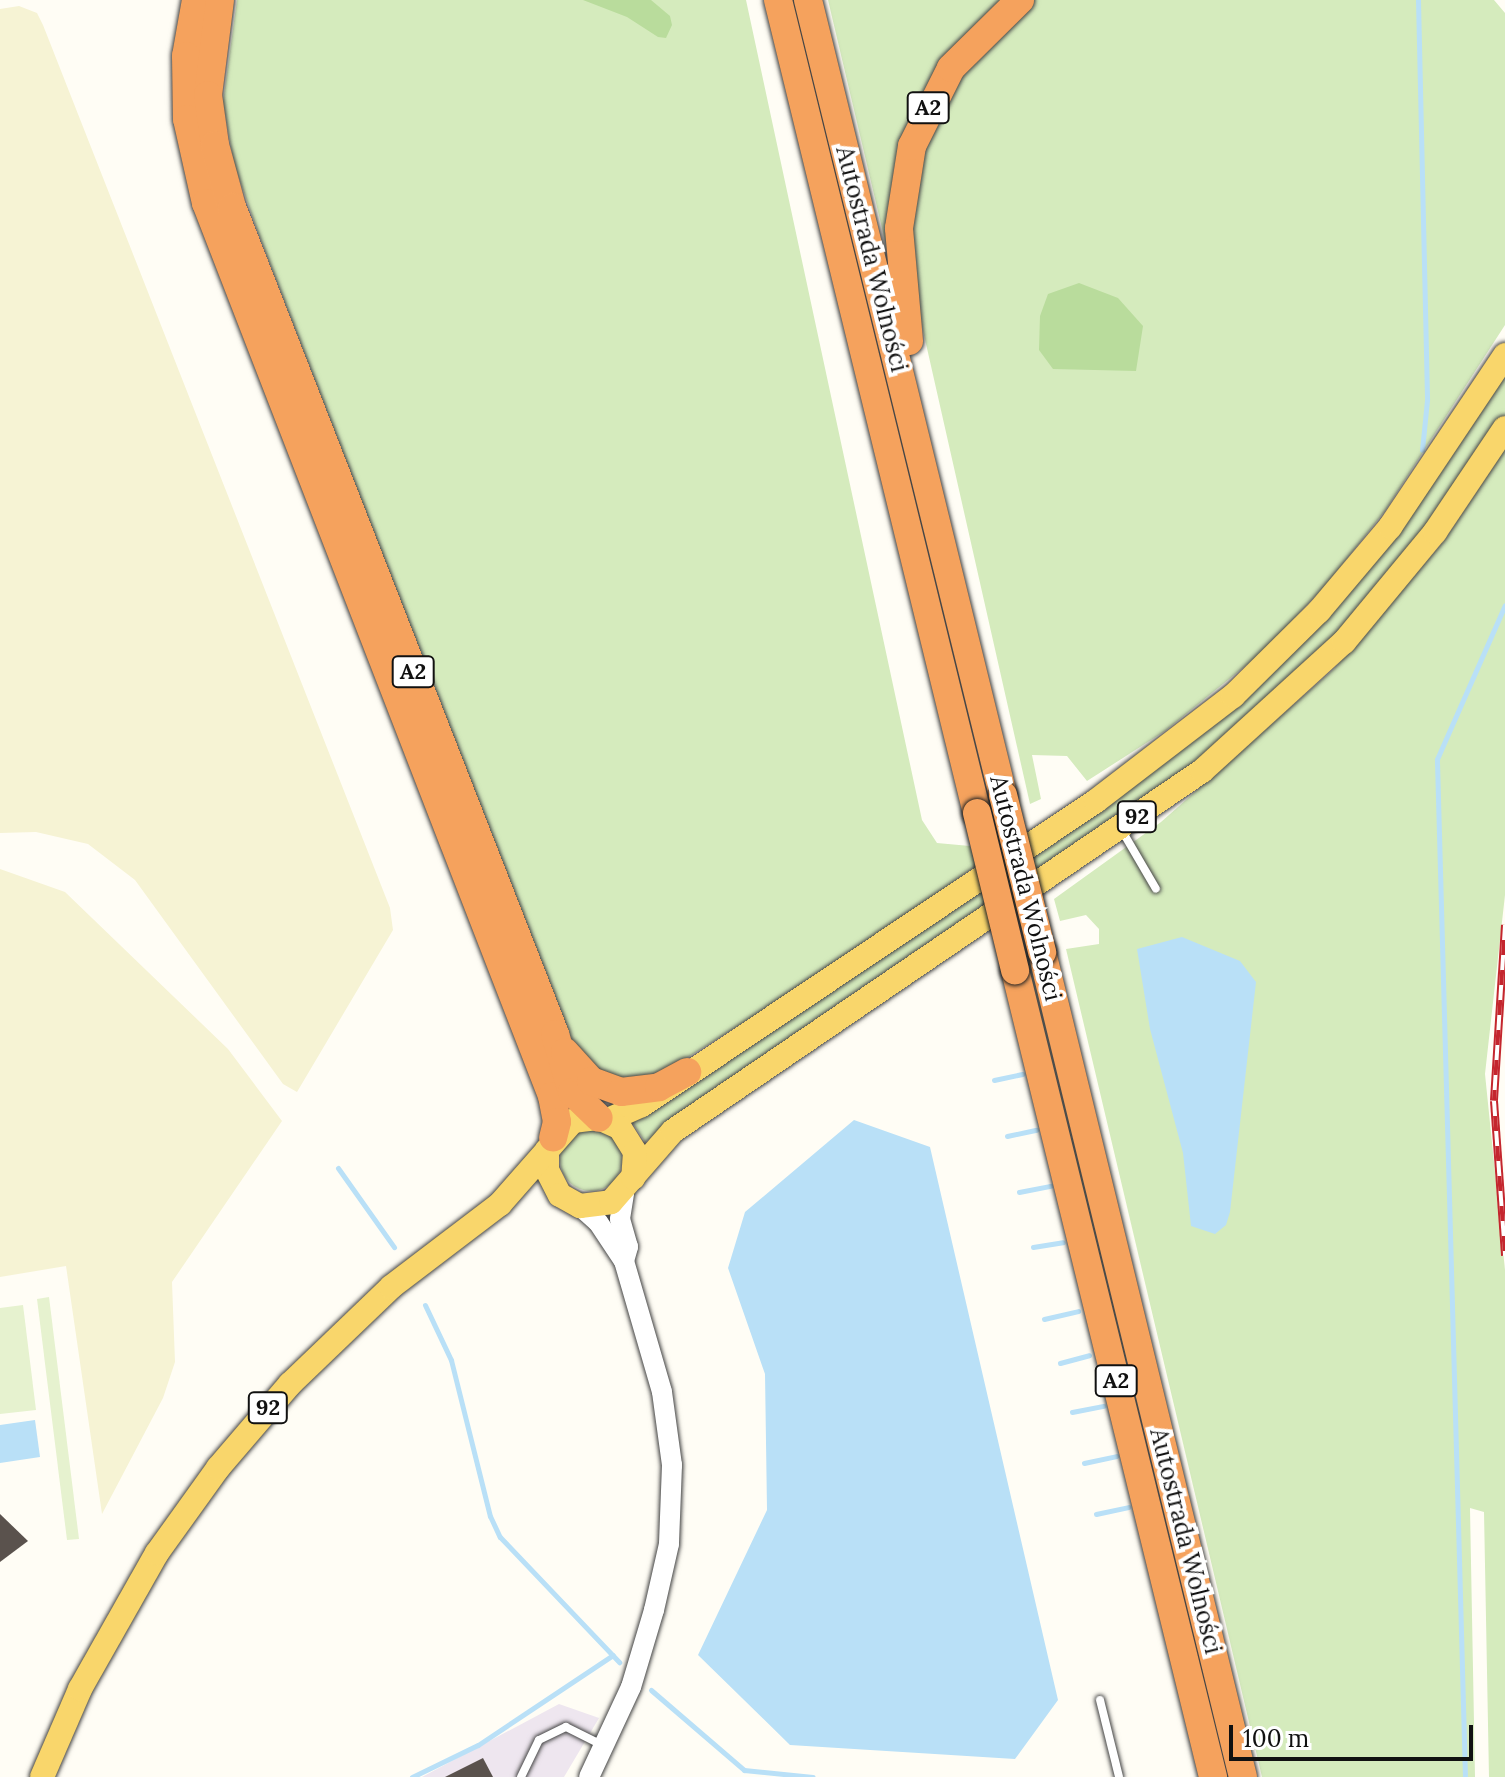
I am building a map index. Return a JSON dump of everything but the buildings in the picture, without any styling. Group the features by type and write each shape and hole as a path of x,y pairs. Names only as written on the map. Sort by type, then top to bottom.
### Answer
{"highway":[{"name":"A2","path":"196,0 186,56 186,104 206,203 552,1096 557,1122 550,1144"},
{"name":"A2","path":"220,0 208,95 215,145 232,207 555,1034 572,1092 604,1119"},
{"name":"A2","path":"758,0 811,190 843,269"},
{"name":"Autostrada Wolności","path":"778,0 1213,1777"},
{"name":"Autostrada Wolności","path":"808,0 1243,1777"},
{"name":"A2","path":"932,499 933,451 901,286 903,181 918,128 946,74 976,38 1020,0"},
{"name":"A2","path":"555,1034 582,1073 608,1089 644,1091 687,1072"}],"main road":[{"name":"92","path":"42,1777 80,1689 120,1616 218,1468 290,1384 351,1323 500,1204 573,1121 604,1119 642,1105 1096,801 1233,696 1368,555 1435,466 1505,355"},
{"name":"92","path":"500,1204 544,1192 596,1207 628,1187 653,1148 673,1131 1202,771 1344,642 1435,532 1505,428"},
{"path":"604,1119 630,1139 636,1167 628,1187"},
{"path":"550,1144 547,1170 570,1200"}],"street":[{"path":"624,1261 628,1187"},
{"path":"570,1200 593,1214 624,1261 662,1392 670,1432 672,1505 669,1544 646,1640 605,1747 589,1777"}],"lane":[{"path":"1121,829 1156,889"},
{"path":"1100,1700 1119,1777"},
{"path":"521,1777 539,1740 566,1727 605,1747"}],"shaded area":[{"path":"19,6 37,13 43,25 390,908 393,930 297,1092 283,1084 135,880 88,844 36,832 0,833 0,9"},
{"path":"0,869 65,892 228,1049 282,1121 172,1282 175,1362 163,1398 102,1514 66,1266 0,1277"},
{"path":"559,1704 599,1718 564,1777 422,1777"}],"green space":[{"path":"237,0 746,0 922,820 937,843 970,846 976,866 837,964 685,1059 642,1080 604,1076 577,1049 560,1015 259,235 234,164 223,102"},
{"path":"583,0 651,0 670,16 672,25 666,38 658,37 627,17"},
{"path":"828,0 1007,0 948,60 890,262"},
{"path":"1034,0 1494,0 1505,13 1505,325 1385,511 1324,587 1260,654 1165,731 1087,781 1067,756 1032,755 1041,799 1030,804 917,304 909,229 932,118 996,30"},
{"path":"1079,283 1118,298 1143,326 1136,371 1053,369 1039,350 1040,316 1048,294"},
{"path":"1505,374 1505,415 1472,467 1399,569 1270,706 1052,870 645,1142 630,1119 1150,771 1438,475"},
{"path":"1505,449 1505,895 1485,1074 1505,1270 1505,1777 1489,1777 1484,1512 1470,1508 1475,1777 1262,1777 1066,949 1099,944 1099,929 1086,915 1060,921 1054,899 1161,822 1334,669 1444,541"},
{"path":"1031,959 1232,1777 1224,1777 1025,963"},
{"path":"591,1129 613,1138 622,1160 613,1182 591,1191 569,1182 560,1160 569,1138"},
{"path":"49,1297 79,1539 67,1540 37,1299"},
{"path":"23,1305 36,1410 0,1414 0,1308"}],"water":[{"path":"1182,937 1240,961 1256,982 1230,1212 1226,1225 1215,1234 1191,1226 1183,1153 1150,1029 1137,949"},
{"path":"854,1120 930,1147 1058,1700 1015,1759 790,1745 698,1655 767,1510 765,1374 728,1268 745,1212"},
{"path":"35,1420 40,1457 0,1463 0,1425"}],"waterway":[{"path":"1418,0 1427,400 1422,450"},
{"path":"1465,1777 1437,759 1505,605"},
{"path":"994,1080 1022,1074"},
{"path":"1007,1136 1036,1130"},
{"path":"338,1168 394,1247"},
{"path":"1019,1192 1050,1186"},
{"path":"1033,1247 1063,1242"},
{"path":"425,1305 451,1360 490,1516 500,1537 619,1662"},
{"path":"1044,1319 1078,1311"},
{"path":"1060,1363 1089,1355"},
{"path":"1072,1412 1103,1406"},
{"path":"1084,1463 1116,1456"},
{"path":"1096,1514 1128,1507"},
{"path":"412,1777 478,1745 613,1655"},
{"path":"651,1690 744,1770 813,1777"}],"railway":[{"path":"1505,925 1494,1101 1505,1256"}]}
